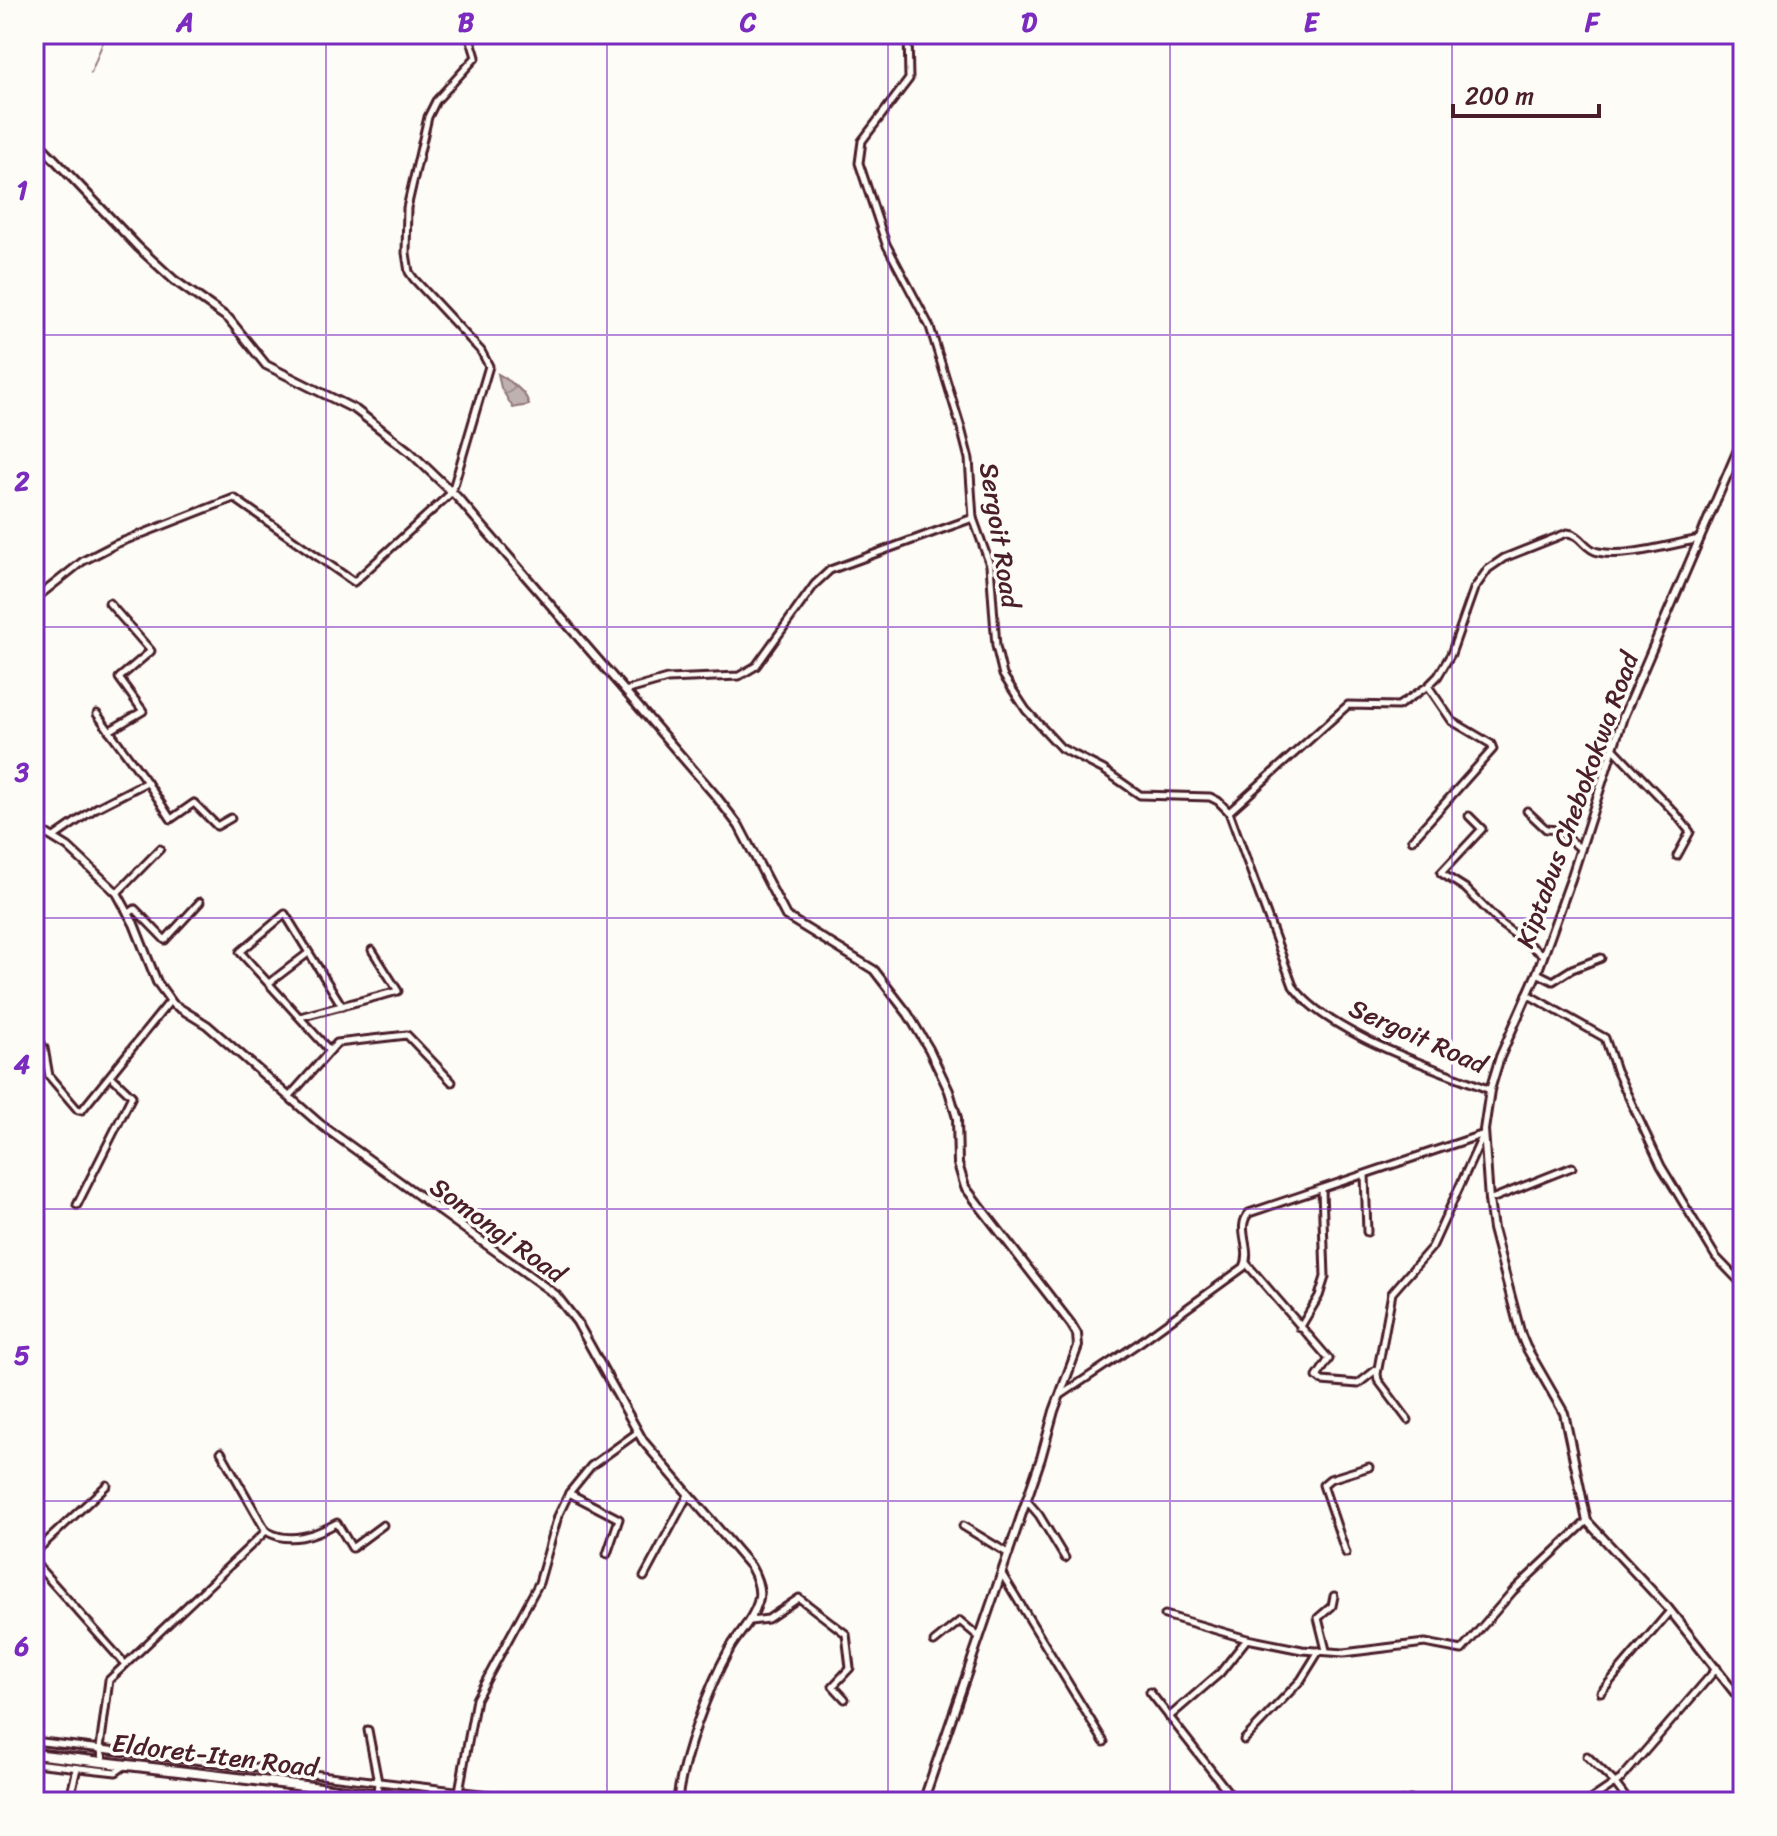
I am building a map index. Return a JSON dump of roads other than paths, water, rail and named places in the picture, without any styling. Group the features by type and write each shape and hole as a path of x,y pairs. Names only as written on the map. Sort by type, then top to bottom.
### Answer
{"main road":[{"name":"Eldoret-Iten Road","path":"34,1754 47,1760 59,1757 440,1802"}],"street":[{"path":"34,597 83,561 116,544 234,498 354,582 452,492 489,365 466,334 409,272 406,222 428,117 436,101 476,57 469,34"},
{"name":"Sergoit Road","path":"908,34 909,79 862,141 859,163 886,244 923,309 938,347 969,459 973,518 990,565 998,657 1013,692 1061,748 1104,770 1135,792 1147,796 1210,797 1229,812 1286,971 1299,995 1327,1016 1384,1049 1490,1090"},
{"path":"34,138 138,247 174,280 229,319 266,365 356,410 410,452 452,492 668,739 739,826 786,916 874,970 915,1026 942,1077 954,1108 958,1164 965,1187 1077,1334 1078,1346 923,1802"},
{"name":"Kiptabus Chebokokwa Road","path":"1587,1521 1564,1413 1522,1341 1493,1229 1484,1134 1490,1090 1500,1057 1537,973 1623,717 1743,438"},
{"path":"625,691 667,679 745,675 770,647 815,584 830,570 973,518"},
{"path":"1229,812 1348,705 1398,706 1428,686 1438,676 1451,653 1474,589 1488,569 1504,558 1567,533 1578,534 1594,550 1615,553 1700,539"},
{"path":"109,603 151,651 119,678 143,711 109,731"},
{"path":"1412,840 1493,749 1491,744 1452,721 1428,686"},
{"path":"97,714 171,819 194,803 217,826 231,818"},
{"path":"1613,748 1690,832 1677,856"},
{"path":"54,837 96,808 147,782"},
{"path":"1527,811 1546,829 1555,828 1581,849"},
{"path":"1469,816 1482,829 1441,873 1465,888 1502,925 1543,955"},
{"name":"Somongi Road","path":"34,826 54,837 85,862 117,893 157,982 170,1001 207,1025 320,1124 388,1176 556,1295 577,1322 638,1432 755,1574 760,1591 759,1602 729,1651 701,1716 688,1752 677,1802"},
{"path":"34,841 46,833"},
{"path":"117,893 160,849"},
{"path":"128,914 135,909 165,940 200,902"},
{"path":"330,1051 240,952 285,914 342,1006"},
{"path":"300,1017 398,991 372,950"},
{"path":"269,983 307,954"},
{"path":"1537,973 1553,981 1572,969 1601,958"},
{"path":"1527,994 1605,1038 1616,1070 1661,1166 1716,1257 1743,1285"},
{"path":"34,1033 44,1048 49,1076 78,1110 82,1110 170,1001"},
{"path":"289,1097 337,1043 407,1035 452,1082"},
{"path":"77,1205 132,1096 111,1076"},
{"path":"1377,1369 1358,1384 1322,1381 1317,1377 1329,1359 1246,1263 1244,1217 1484,1134"},
{"path":"1408,1420 1378,1380 1377,1369 1392,1293 1432,1247 1484,1134"},
{"path":"1489,1200 1572,1167"},
{"path":"1365,1175 1367,1232"},
{"path":"1300,1328 1323,1284 1322,1189"},
{"path":"1060,1395 1209,1293 1246,1263"},
{"path":"457,1802 476,1699 539,1583 558,1516 569,1493 591,1466 638,1432"},
{"path":"221,1452 266,1531 275,1537 312,1536 337,1523 352,1548 383,1525"},
{"path":"1346,1553 1323,1485 1330,1479 1369,1467"},
{"path":"34,1553 107,1485"},
{"path":"569,1493 619,1519 607,1554"},
{"path":"644,1577 688,1495"},
{"path":"1027,1501 1065,1558"},
{"path":"1165,1615 1287,1648 1344,1653 1425,1643 1462,1650 1513,1591 1587,1521 1670,1611 1742,1697"},
{"path":"963,1526 1009,1554"},
{"path":"104,1762 100,1748 109,1680 266,1531"},
{"path":"34,1562 125,1664"},
{"path":"1002,1574 1104,1742"},
{"path":"1244,1740 1301,1680 1323,1650 1318,1618 1332,1606 1334,1596"},
{"path":"749,1621 768,1619 799,1598 846,1634 850,1668 833,1686 845,1699"},
{"path":"1601,1692 1670,1611"},
{"path":"934,1642 960,1621 980,1638"},
{"path":"1169,1717 1220,1673 1247,1639"},
{"path":"1587,1802 1614,1785 1717,1668"},
{"path":"1150,1692 1236,1802"},
{"path":"368,1730 378,1782 377,1795"},
{"path":"34,1741 548,1802"},
{"path":"59,1757 62,1744"},
{"path":"1587,1756 1629,1802"},
{"path":"34,1763 47,1760 77,1768 116,1772 126,1765"},
{"path":"69,1802 77,1768"},
{"path":"1105,1802 1119,1795"},
{"path":"1401,1802 1410,1800"}],"water":[{"path":"498,374 521,391 529,405 513,408 501,388"}],"waterway":[{"path":"91,73 106,34"}]}
